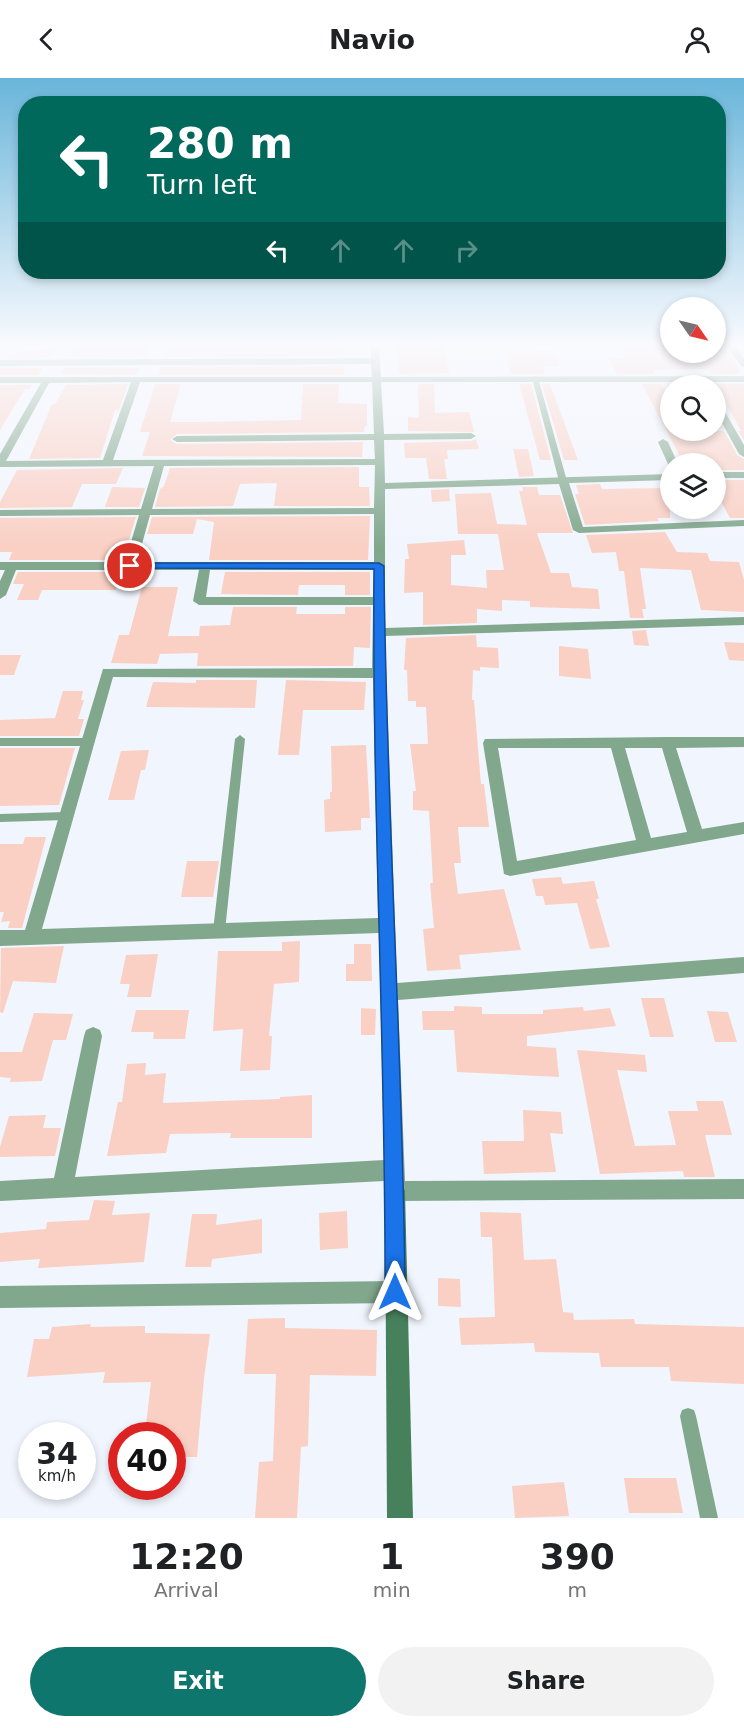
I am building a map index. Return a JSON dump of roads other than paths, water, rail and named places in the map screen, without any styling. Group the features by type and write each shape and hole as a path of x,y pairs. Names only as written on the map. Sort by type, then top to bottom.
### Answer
{"street":[{"path":"28,413 0,464 380,462"},
{"path":"107,464 125,413"},
{"path":"377,413 380,462 378,601 381,633 379,673 394,1180 400,1518"},
{"path":"726,422 744,454"},
{"path":"177,439 471,436"},
{"path":"663,442 668,453"},
{"path":"130,566 160,464"},
{"path":"726,476 744,475"},
{"path":"380,486 660,477"},
{"path":"563,481 579,530 744,523"},
{"path":"0,513 379,511"},
{"path":"0,595 6,566 379,566"},
{"path":"205,566 199,601 378,601"},
{"path":"381,633 744,621"},
{"path":"31,937 108,672 379,673"},
{"path":"616,742 645,845"},
{"path":"667,742 696,836"},
{"path":"744,742 490,743 510,869 744,828"},
{"path":"0,938 387,925"},
{"path":"389,992 744,965"},
{"path":"62,1188 93,1036"},
{"path":"0,1191 394,1180 744,1189"},
{"path":"0,1297 395,1292"}],"lane":[{"path":"545,413 563,481"},
{"path":"219,931 240,739"},
{"path":"0,742 87,742"},
{"path":"0,818 66,816"},
{"path":"688,1416 709,1518"}]}
